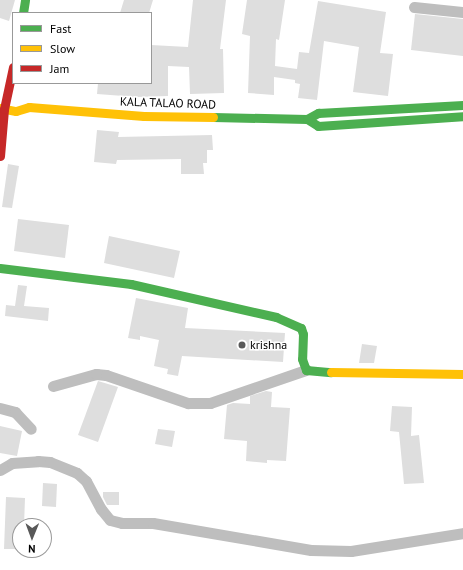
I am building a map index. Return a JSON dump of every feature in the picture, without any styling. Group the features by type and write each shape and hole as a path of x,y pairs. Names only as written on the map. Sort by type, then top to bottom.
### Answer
{"street":[{"path":"23,12 26,0"},
{"path":"414,7 463,12"},
{"path":"0,156 2,108 10,99 12,78"},
{"name":"KALA TALAO ROAD","path":"10,99 28,107 144,116 307,119 318,113 463,105"},
{"name":"KALA TALAO ROAD","path":"2,108 16,111 28,107"},
{"name":"KALA TALAO ROAD","path":"307,119 318,126 463,116"},
{"path":"0,268 131,284 276,317 301,328 303,334 302,359 306,370"},
{"path":"53,386 96,374 106,375 188,403 210,403 306,370 317,372 463,374"},
{"path":"0,408 15,412 31,429"},
{"path":"0,470 12,463 38,461 50,462 77,473 86,481 110,520 122,523 153,523 311,550 350,552 463,533"}],"building":[{"path":"0,0 15,0 9,21 0,18"},
{"path":"124,0 153,0 149,12 120,12"},
{"path":"193,0 226,0 220,49 223,49 224,93 190,94 189,67 168,66 168,96 137,97 97,94 98,84 152,84 152,45 188,47"},
{"path":"247,0 285,0 279,40 276,39 275,66 297,69 299,52 309,53 318,1 386,12 380,53 393,54 388,96 353,92 359,47 324,41 317,100 298,98 300,84 295,83 295,80 274,77 274,95 248,93 250,36 242,34"},
{"path":"415,14 463,19 463,56 411,50"},
{"path":"97,130 119,132 118,137 212,135 213,150 207,150 207,163 203,163 204,174 181,174 181,159 117,160 116,164 94,162"},
{"path":"8,164 19,166 12,208 2,207"},
{"path":"18,219 69,225 65,258 14,251"},
{"path":"109,236 180,251 174,278 104,263"},
{"path":"18,285 27,286 24,306 49,308 48,321 5,316 6,305 15,306"},
{"path":"136,298 188,308 185,328 285,333 283,362 182,356 178,376 167,374 168,369 154,366 159,340 140,336 140,340 128,338"},
{"path":"362,344 377,346 374,363 359,363"},
{"path":"98,381 118,387 98,442 78,435"},
{"path":"266,391 272,392 271,407 290,408 286,461 267,460 267,463 246,461 247,441 224,439 227,405 233,403 250,404 250,396"},
{"path":"392,406 412,407 411,436 419,435 424,483 404,484 399,432 390,431"},
{"path":"0,426 22,431 17,456 0,453"},
{"path":"158,429 175,431 172,447 155,444"},
{"path":"43,483 57,484 56,507 42,506"},
{"path":"103,492 119,492 119,505 107,505 103,497"},
{"path":"6,497 25,498 24,518 12,518 12,549 4,549"}],"traffic: fast":[{"path":"23,12 25,0"},
{"path":"307,119 318,113 463,105"},
{"path":"213,117 307,119 318,126 463,116"},
{"path":"0,268 131,284 276,317 301,328 303,334 302,359 306,370 331,372"}],"traffic: slow":[{"path":"0,108 16,111 29,107 144,116 213,117"},
{"path":"331,372 463,374"}],"traffic: jam":[{"path":"0,156 4,109 12,72"}],"place":[{"name":"krishna","path":"242,345"}]}
